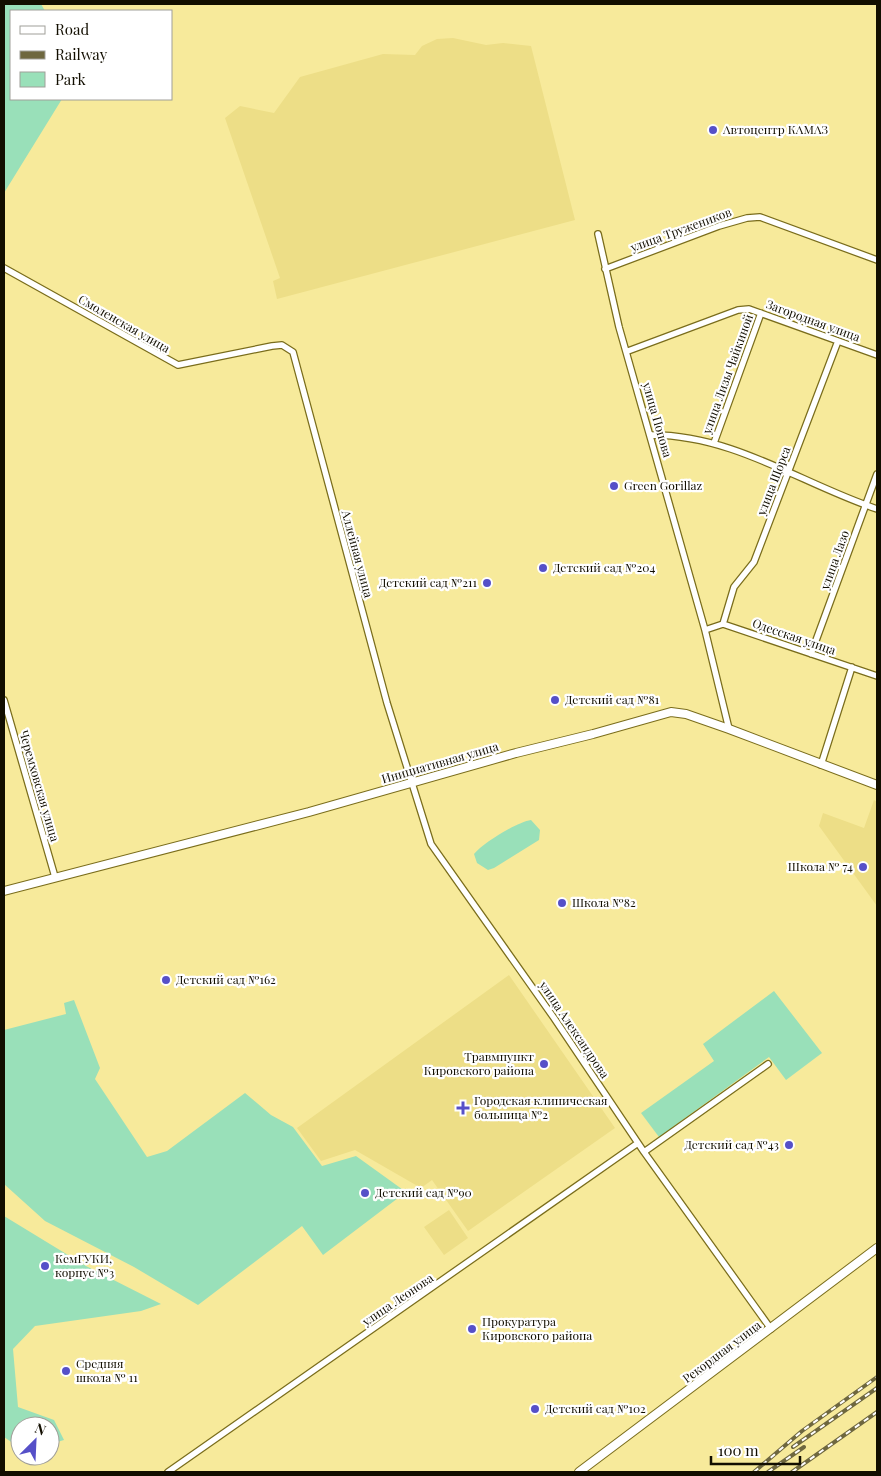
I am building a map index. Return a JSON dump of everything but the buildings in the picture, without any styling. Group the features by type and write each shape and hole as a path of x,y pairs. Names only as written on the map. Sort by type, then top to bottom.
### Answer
{"main road":[{"name":"Инициативная улица","path":"4,891 309,812 516,752 593,734 671,712 686,714 729,729 877,785"},
{"name":"Рекордная улица","path":"579,1472 877,1248"}],"street":[{"name":"улица Тружеников","path":"605,269 720,226 747,218 760,217 877,260"},
{"name":"улица Попова","path":"598,234 605,269 705,630 729,729"},
{"name":"Смоленская улица","path":"4,268 178,365 272,346"},
{"name":"Загородная улица","path":"628,351 738,310 749,309 877,355"},
{"name":"улица Лизы Чайкиной","path":"714,443 761,313"},
{"name":"улица Щорса","path":"723,624 734,587 754,562 838,341"},
{"name":"Аллейная улица","path":"272,346 282,344 293,352 382,686 411,783"},
{"path":"652,435 670,435 714,443 788,471 877,509"},
{"name":"улица Лазо","path":"811,654 877,474"},
{"path":"705,630 723,624"},
{"name":"Одесская улица","path":"723,624 877,676"},
{"path":"821,765 852,667"},
{"name":"Черемховская улица","path":"4,700 55,877"},
{"name":"улица Александрова","path":"411,783 431,844 554,1018 644,1152 771,1329"},
{"path":"644,1152 768,1064"},
{"name":"улица Леонова","path":"168,1472 638,1143"}],"shaded area":[{"path":"453,38 486,45 503,43 531,46 575,220 277,299 273,281 280,278 225,118 240,106 274,113 300,77 383,54 415,55 422,46 437,39"},
{"name":"Школа № 74","path":"874,800 877,802 877,906 819,826 823,813 864,828"},
{"name":"Городская клиническая больница №2","path":"509,975 615,1128 468,1231 432,1180 421,1188 355,1150 321,1161 297,1128"},
{"path":"449,1210 468,1238 444,1255 424,1227"}],"green space":[{"path":"4,4 41,4 44,10 10,10 10,100 61,100 4,193"},
{"path":"531,820 540,830 539,840 494,868 488,870 477,863 474,854 478,849 509,829"},
{"path":"774,991 822,1053 786,1080 769,1057 659,1137 641,1113 714,1061 703,1044"},
{"path":"74,1000 100,1068 95,1079 147,1157 167,1151 245,1093 271,1115 293,1127 322,1166 356,1156 406,1192 323,1255 302,1226 198,1305 134,1267 45,1221 4,1184 4,1030 66,1014 64,1003"},
{"path":"4,1216 86,1266 161,1304 141,1311 35,1326 13,1349 18,1407 43,1416 10,1416 10,1441 4,1437"},
{"path":"60,1432 64,1440 60,1441"}],"railway":[{"path":"754,1472 802,1431 877,1377"},
{"path":"793,1447 877,1388"},
{"path":"792,1472 877,1412"},
{"path":"768,1472 804,1447"}],"place":[{"name":"Автоцентр КАМАЗ","path":"713,130"},
{"name":"Green Gorillaz","path":"614,486"},
{"name":"Детский сад №204","path":"543,568"},
{"name":"Детский сад №211","path":"487,583"},
{"name":"Детский сад №81","path":"555,700"},
{"name":"Школа № 74","path":"863,867"},
{"name":"Школа №82","path":"562,903"},
{"name":"Детский сад №162","path":"166,980"},
{"name":"Травмпункт Кировского района","path":"544,1064"},
{"name":"Городская клиническая больница №2","path":"463,1108"},
{"name":"Детский сад №43","path":"789,1145"},
{"name":"Детский сад №90","path":"365,1193"},
{"name":"КемГУКИ, корпус №3","path":"45,1266"},
{"name":"Прокуратура Кировского района","path":"472,1329"},
{"name":"Средняя школа № 11","path":"66,1371"},
{"name":"Детский сад №102","path":"535,1409"}]}
